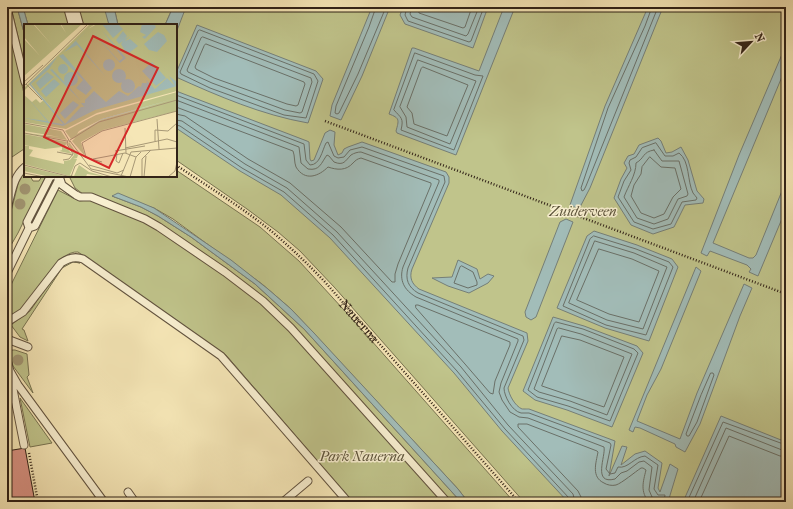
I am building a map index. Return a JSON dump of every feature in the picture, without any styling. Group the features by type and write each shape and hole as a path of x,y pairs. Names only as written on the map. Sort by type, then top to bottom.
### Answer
{"street":[{"path":"71,7 76,24"}],"lane":[{"path":"7,8 24,78"},
{"path":"7,208 14,182 19,172 24,168"},
{"path":"29,228 27,222 50,177"},
{"path":"7,271 29,228 35,226 58,181 58,177"},
{"path":"58,177 62,185 80,197 91,197 145,219 159,227 225,272 262,301 291,328 447,502"},
{"path":"7,322 23,312 61,263 74,257 83,259 221,356 348,502"},
{"path":"7,339 28,347"},
{"path":"7,360 14,378 104,502"},
{"path":"14,378 12,384 24,445"},
{"path":"283,502 308,481"},
{"path":"128,492 135,502"}],"path":[{"path":"325,121 786,294"},
{"name":"Nauerna","path":"177,166 250,216 299,255 519,502"},
{"path":"24,445 28,449 38,502"}],"green space":[{"path":"11,7 17,7 24,32 24,62"},
{"path":"23,7 65,7 69,24 28,24"},
{"path":"78,7 106,7 112,24 83,24"},
{"path":"114,7 173,7 165,24 118,24"},
{"name":"Zuiderveen","path":"184,7 786,7 786,502 524,502 335,288 300,251 278,232 247,209 177,161 176,24"},
{"path":"7,20 24,94 24,149 7,162"},
{"name":"Park Nauerna","path":"177,171 260,227 299,261 514,502 468,502 458,489 291,309 262,284 173,219 154,208 112,196 141,207 158,216 191,237 255,284 304,329 461,502 353,502 226,355 78,252 70,253 63,258 48,274 29,301 18,312 8,317 8,291 58,190 79,201 88,200 117,204 91,194 83,194 75,188 70,177 177,177"},
{"path":"24,172 24,177 31,177 33,181 39,181 41,177 46,177 7,252 7,219 12,208 19,180"},
{"path":"71,261 80,263 73,262 62,268 22,329 24,330 28,341 20,337 11,325 30,311 59,269 64,264"},
{"path":"12,350 27,354 29,375 27,377 33,393 13,366 10,355"},
{"path":"20,398 52,443 30,447"}],"water":[{"path":"17,7 23,7 28,24 24,24 24,32"},
{"path":"104,7 114,7 118,24 109,24"},
{"path":"173,7 186,7 177,30 177,24 165,24"},
{"path":"372,7 390,7 362,76 341,120 330,116 332,105"},
{"path":"403,7 488,7 473,48 405,24 400,15"},
{"path":"504,7 515,7 456,155 397,133 398,120 389,114 412,48 479,71"},
{"path":"648,7 663,7 590,188 579,209 570,205 605,106"},
{"path":"197,25 316,71 323,79 308,123 291,120 257,110 224,98 177,77 177,71"},
{"path":"786,45 786,67 713,243 749,258 753,258 756,255 786,181 786,209 758,276 749,272 751,269 747,265 710,251 707,256 701,253 739,155"},
{"path":"177,91 309,142 311,161 314,160 325,133 330,130 335,132 334,145 338,155 342,153 344,149 362,142 446,172 449,177 449,183 412,269 411,278 413,283 419,289 527,333 528,341 508,388 511,397 519,408 529,409 615,441 609,476 622,446 627,447 621,465 635,454 645,451 662,463 658,488 660,492 670,464 678,469 668,502 568,502 502,431 454,373 330,238 281,195 240,171 177,129"},
{"path":"658,138 661,141 666,153 672,152 681,147 688,160 697,191 704,199 703,203 685,205 674,227 653,234 631,225 614,198 627,168 624,163 628,156 634,154 639,145"},
{"path":"118,193 154,208 231,260 291,309 458,489 468,502 461,502 304,329 255,284 191,237 158,216 141,207 112,196"},
{"path":"566,219 573,222 536,317 531,320 526,317 525,312 560,222"},
{"path":"594,231 637,245 672,259 678,267 649,341 605,328 557,308 587,236"},
{"path":"458,260 477,269 480,279 488,274 494,276 488,283 469,293 448,286 432,278 452,277"},
{"path":"696,267 701,271 661,369 647,395 637,421 680,439 697,393 744,284 752,288 740,316 700,424 685,452 676,447 675,444 640,428 635,427 633,432 629,430"},
{"path":"553,317 584,326 637,346 643,353 612,427 535,400 523,391"},
{"path":"721,416 786,442 786,502 683,502"}],"building":[{"path":"25,448 35,502 7,502 7,451"}]}
